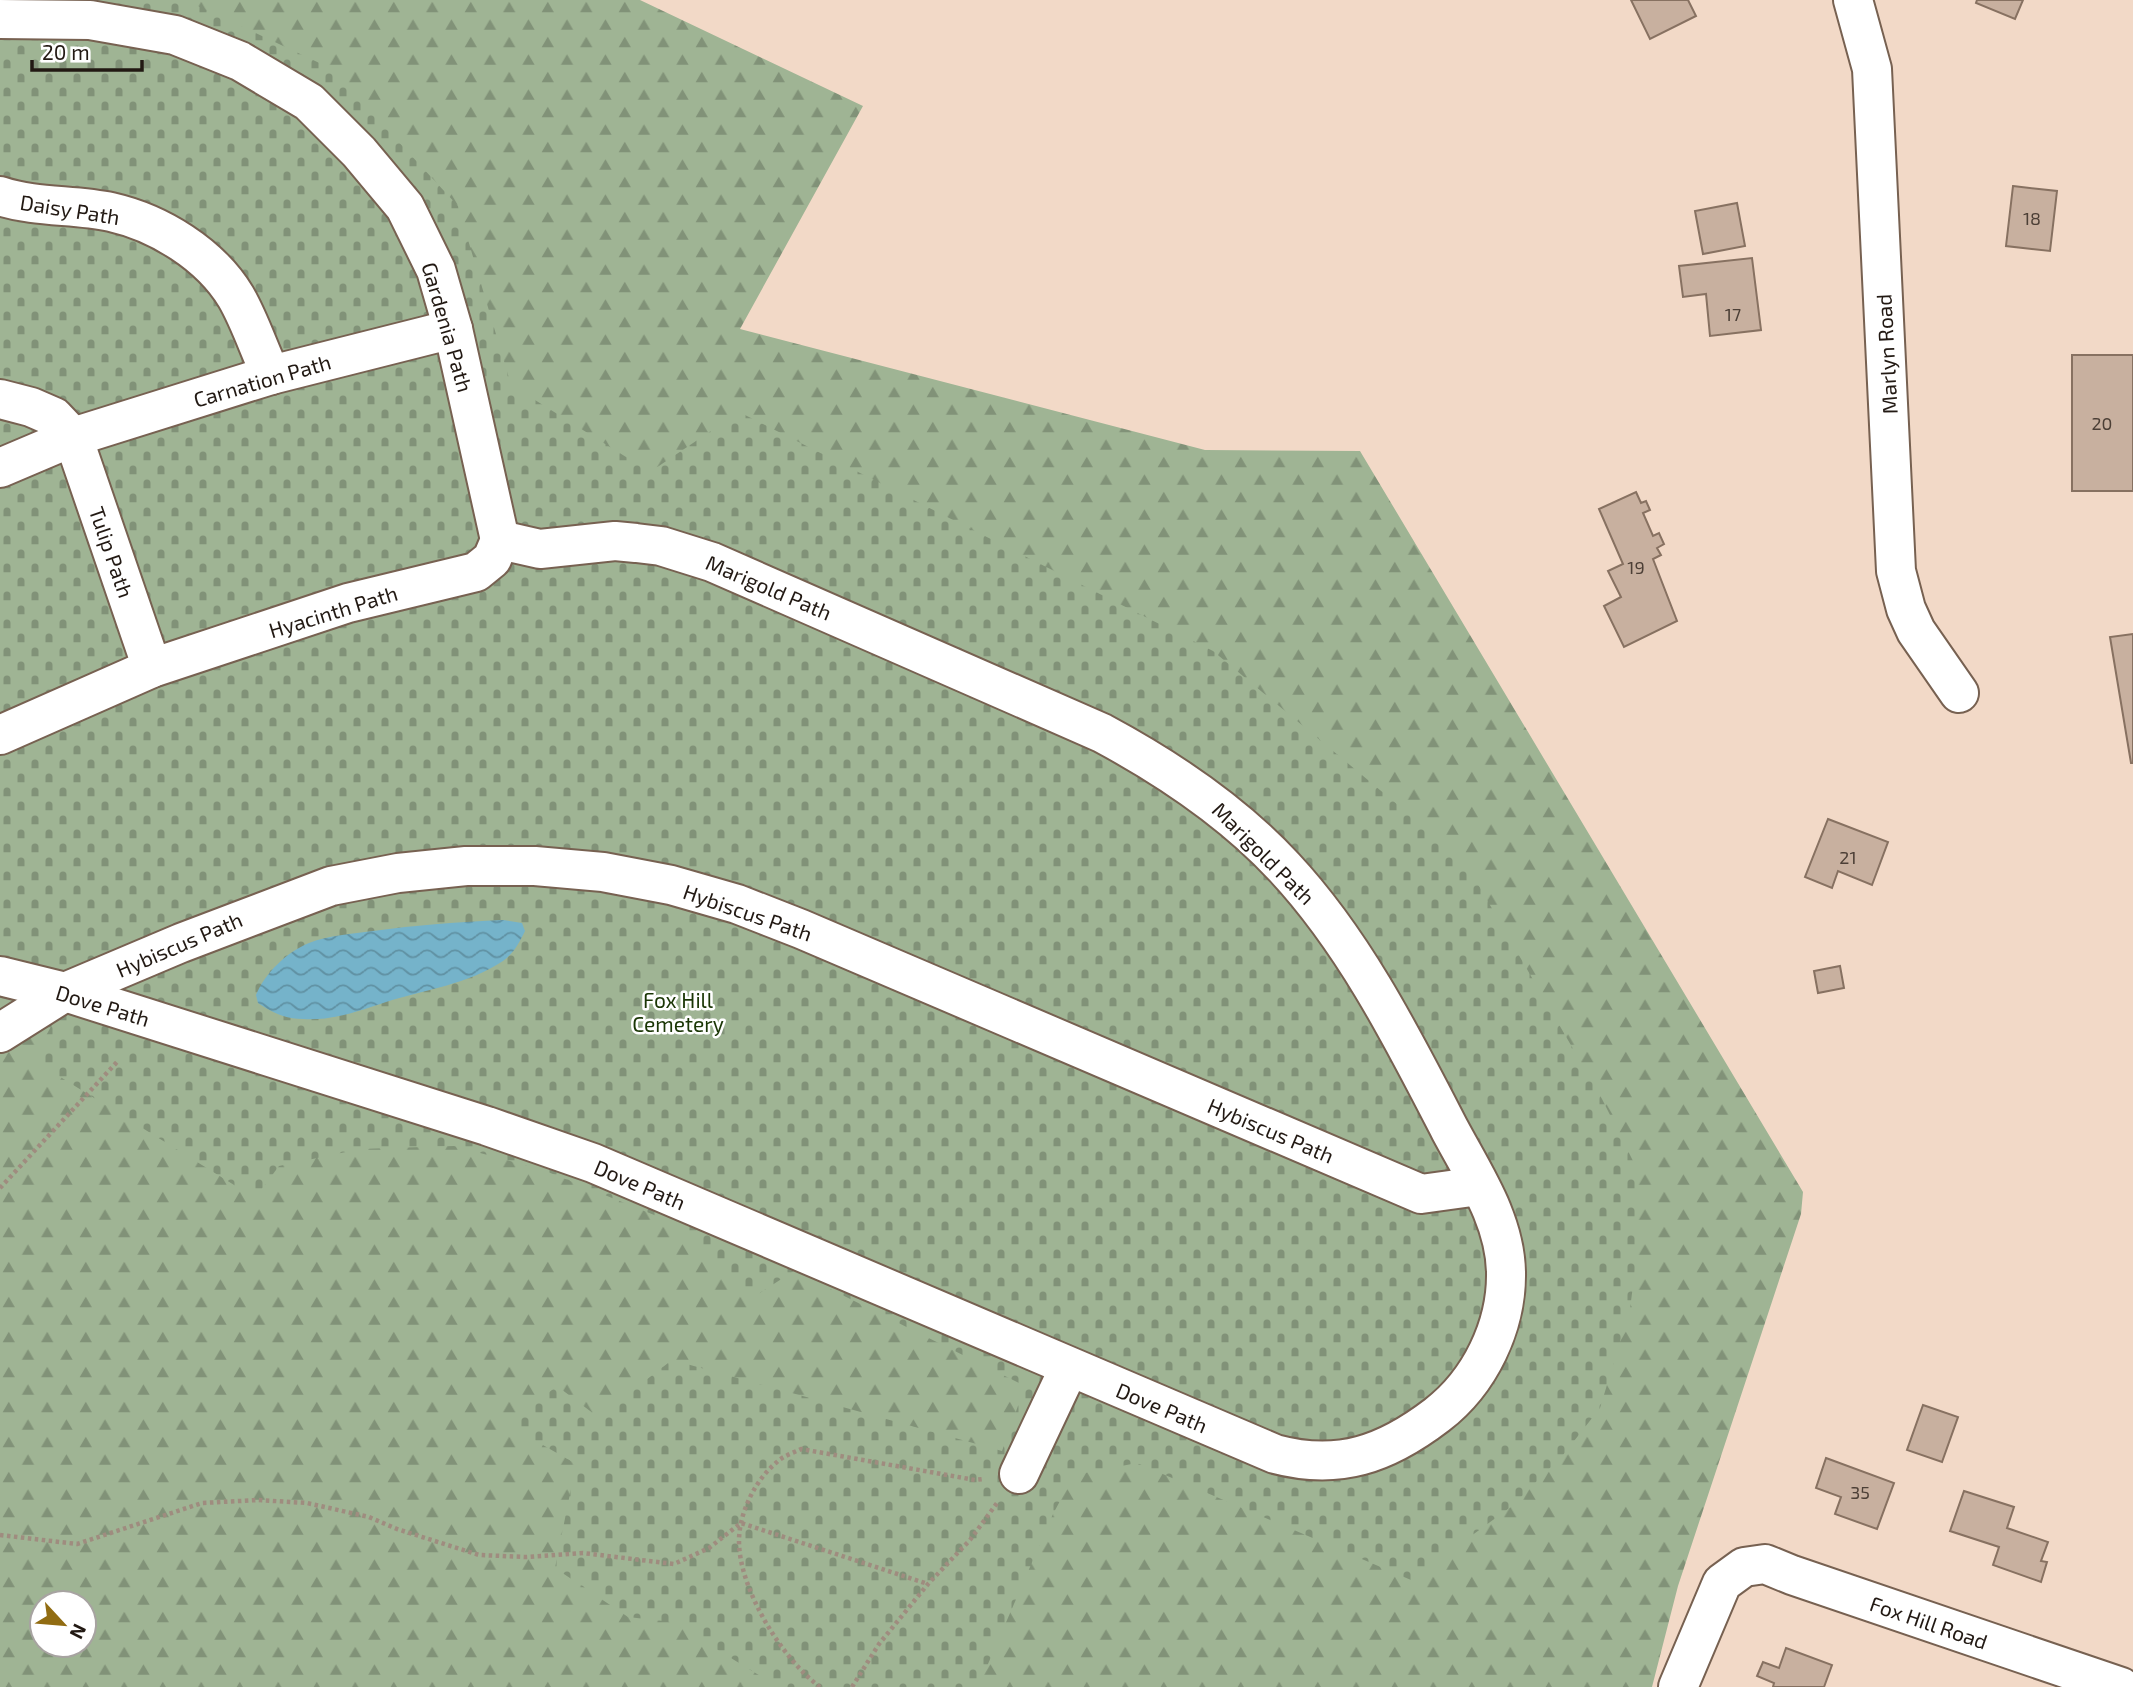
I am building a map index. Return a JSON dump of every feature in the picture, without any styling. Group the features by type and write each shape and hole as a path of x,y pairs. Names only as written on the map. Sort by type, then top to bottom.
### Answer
{"street":[{"name":"Marlyn Road","path":"1853,0 1872,69 1896,571 1906,609 1916,631 1959,693"},
{"name":"Gardenia Path","path":"0,19 90,20 175,35 240,61 309,102 359,152 405,206 436,270 453,330 500,540"},
{"name":"Daisy Path","path":"0,196 17,201 110,212 136,220 182,242 219,275 236,297 271,375"},
{"name":"Carnation Path","path":"0,468 73,437 271,375 453,330"},
{"path":"0,399 31,407 54,417 73,437"},
{"name":"Tulip Path","path":"73,437 152,668"},
{"name":"Hyacinth Path","path":"0,735 152,668 348,603 476,572 492,559 500,540"},
{"name":"Marigold Path","path":"500,540 540,549 615,541 636,543 661,546 712,562 1102,733 1152,760 1199,792 1244,828 1284,867 1321,911 1354,957 1406,1045 1492,1211 1503,1242 1505,1290 1498,1324 1476,1373 1441,1412 1414,1432 1371,1454 1322,1461 1290,1458 1259,1449"},
{"name":"Hybiscus Path","path":"0,1033 65,992 252,914 331,886 398,873 466,866 535,866 603,872 671,885 737,904 801,929 1420,1194 1479,1186"},
{"name":"Dove Path","path":"0,976 65,992 487,1126 593,1163 1259,1449"},
{"path":"1018,1474 1069,1368"},
{"name":"Fox Hill Road","path":"1678,1687 1722,1583 1744,1567 1765,1564 2121,1687"}],"path":[{"path":"0,1188 117,1062"},
{"path":"820,1687 793,1662 763,1620 740,1557 741,1523 755,1487 778,1460 801,1449 975,1480 1018,1474"},
{"path":"852,1687 879,1644 928,1584 970,1541 1018,1474"},
{"path":"0,1535 77,1544 202,1503 258,1500 307,1503 369,1517 397,1530 479,1555 526,1557 583,1553 674,1564 709,1548 741,1523"},
{"path":"741,1523 928,1584"}],"green space":[{"name":"Fox Hill Cemetery","path":"0,0 640,0 863,106 740,329 1205,450 1360,451 1803,1192 1801,1214 1678,1586 1652,1687 0,1687"},
{"name":"Fox Hill Cemetery","path":"0,0 185,0 330,68 458,206 511,385 650,472 739,412 1213,651 1464,860 1602,1099 1638,1171 1636,1262 1630,1309 1600,1408 1563,1455 1512,1506 1411,1580 1137,1463 1074,1475 1053,1514 978,1687 769,1687 762,1677 672,1622 628,1617 555,1568 576,1464 508,1425 557,1386 598,1417 672,1360 1002,1451 1025,1386 794,1271 755,1296 674,1223 543,1170 454,1146 360,1149 279,1166 255,1198 33,1060 55,1019 0,1007"}],"water":[{"path":"503,920 522,923 525,931 516,948 490,969 461,981 335,1017 290,1018 258,1003 256,995 271,971 293,952 317,940 405,927"}],"building":[{"path":"1631,0 1688,0 1696,16 1650,39"},
{"path":"1977,0 2023,0 2015,19 1976,3"},
{"path":"2013,186 2057,191 2050,251 2006,246"},
{"path":"1737,203 1745,246 1703,254 1695,211"},
{"path":"1752,258 1761,330 1710,336 1706,294 1683,297 1679,266"},
{"path":"2072,355 2133,355 2133,491 2072,491"},
{"path":"1636,492 1641,503 1646,501 1650,510 1643,513 1653,536 1659,533 1664,544 1657,548 1661,555 1653,559 1677,621 1624,647 1604,606 1621,597 1608,571 1623,564 1599,509"},
{"path":"2133,634 2133,763 2131,763 2110,637"},
{"path":"1828,819 1888,842 1872,885 1838,871 1832,888 1805,877"},
{"path":"1840,966 1844,988 1818,993 1814,971"},
{"path":"1923,1405 1958,1417 1942,1462 1907,1450"},
{"path":"1826,1458 1894,1483 1877,1529 1835,1514 1841,1497 1816,1488"},
{"path":"1964,1491 2014,1507 2007,1528 2048,1542 2041,1561 2047,1562 2041,1582 1993,1565 1999,1547 1950,1531"},
{"path":"1786,1648 1832,1665 1824,1687 1773,1687 1774,1683 1757,1676 1763,1662 1779,1668"}]}
